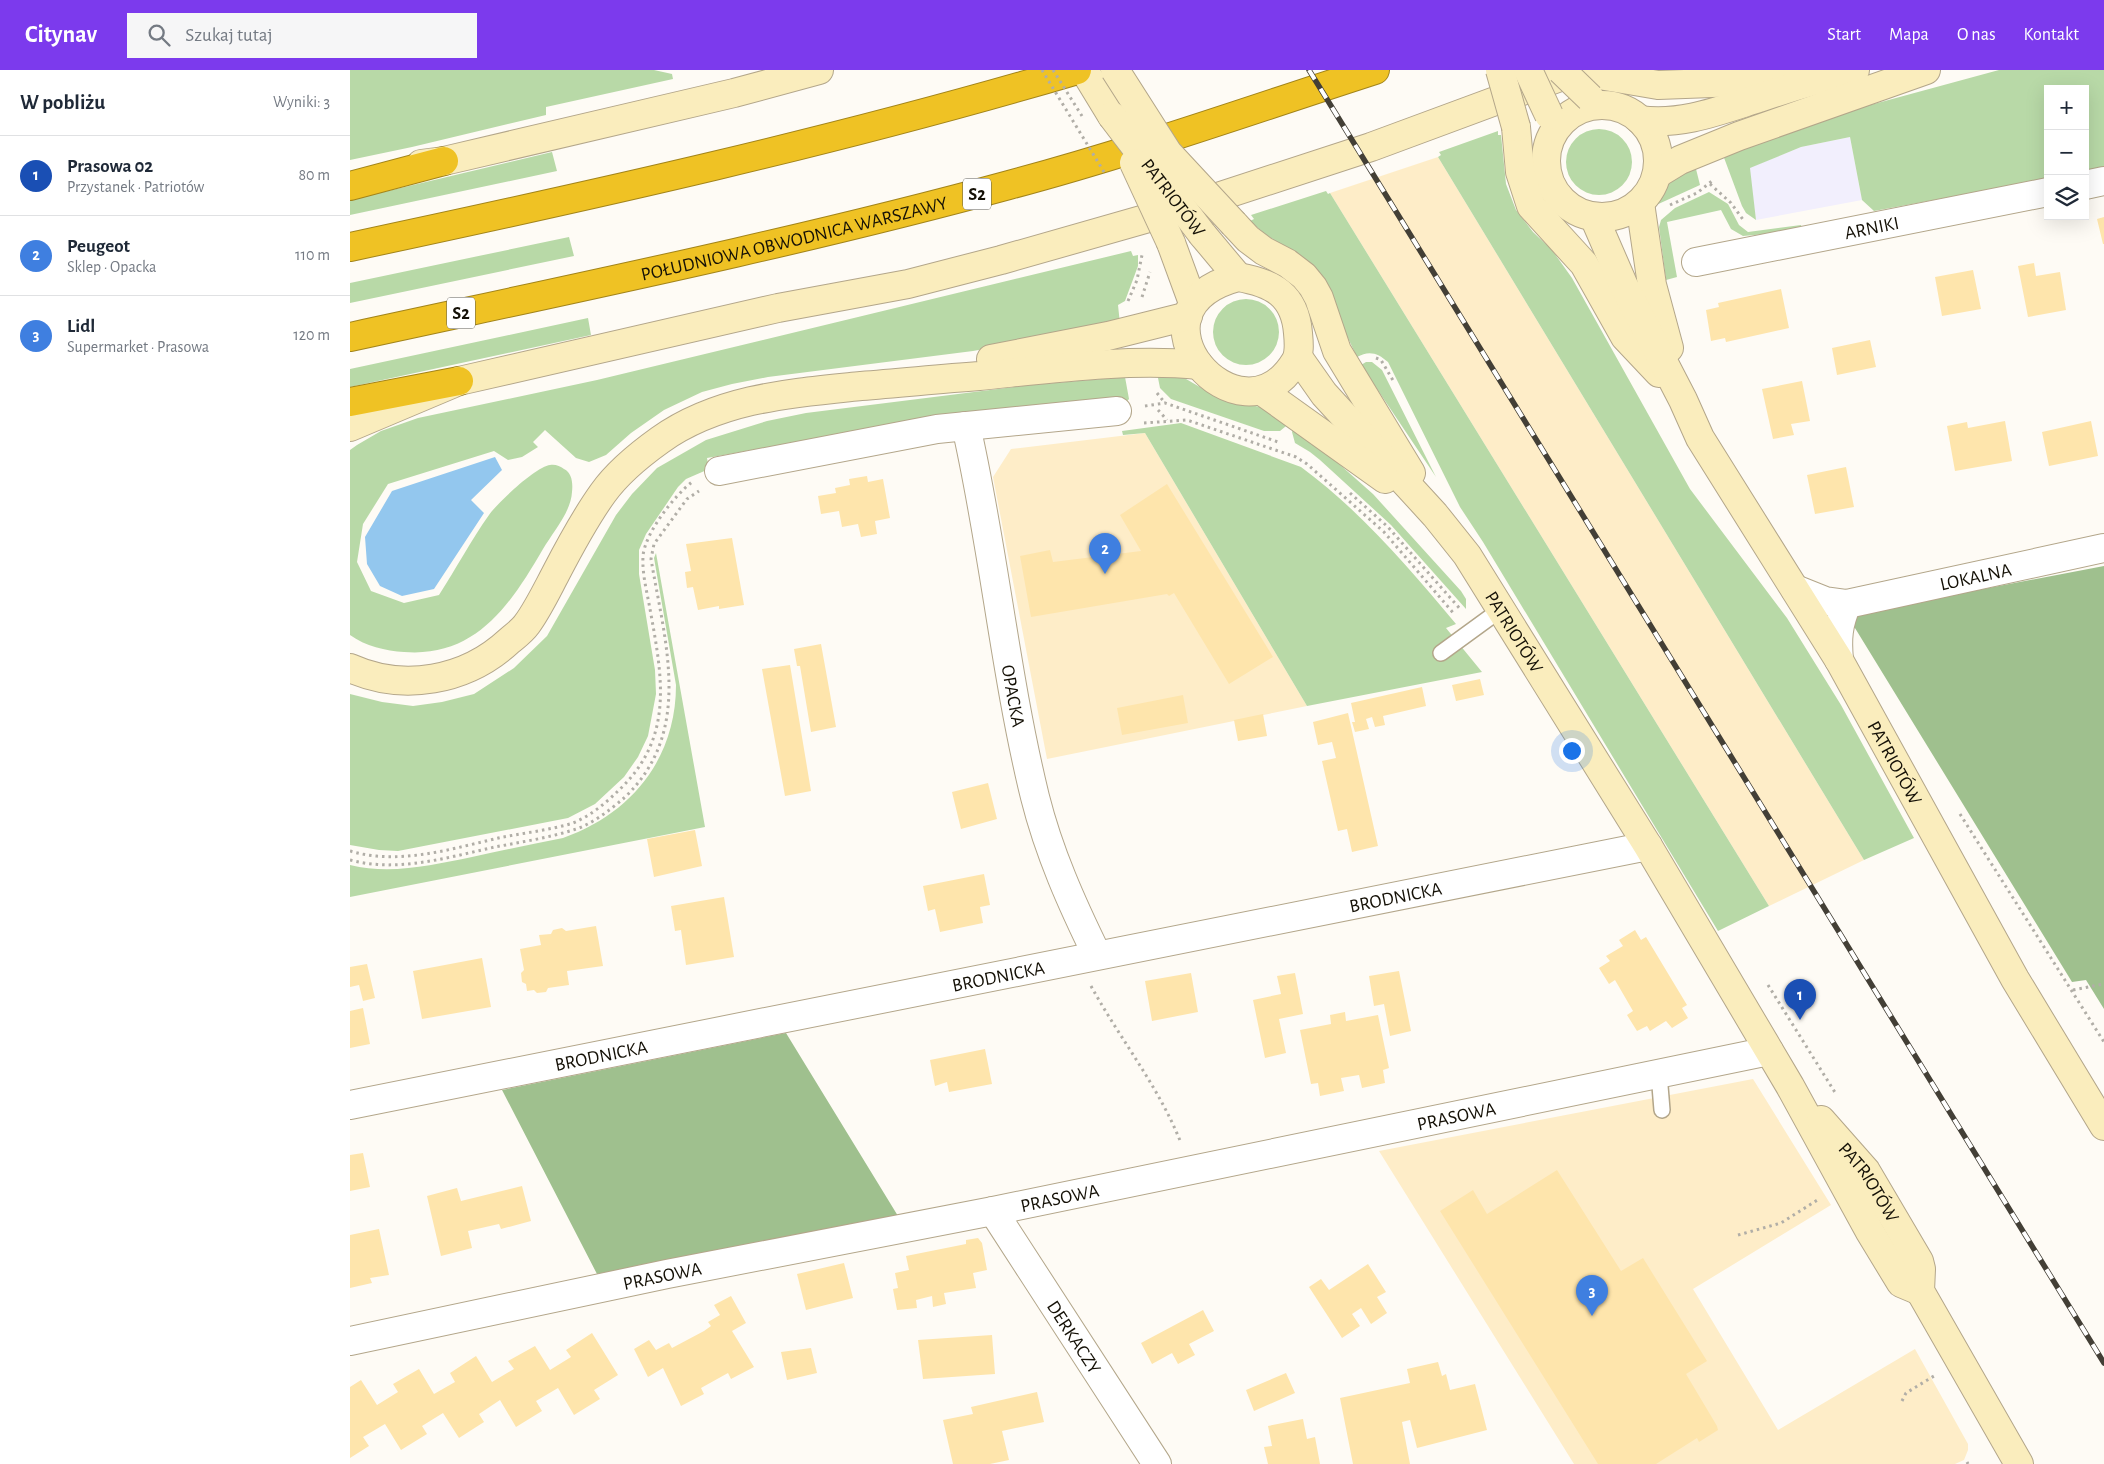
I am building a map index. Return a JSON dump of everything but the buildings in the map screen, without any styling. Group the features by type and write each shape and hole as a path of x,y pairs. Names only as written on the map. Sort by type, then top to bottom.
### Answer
{"highway":[{"path":"350,247 672,176 884,124 1077,70"},
{"name":"POŁUDNIOWA OBWODNICA WARSZAWY","path":"350,337 658,271 917,210 1106,157 1375,70"},
{"path":"350,186 444,161"},
{"path":"350,402 458,381"}],"main road":[{"path":"350,176 444,161 734,93 819,70"},
{"name":"PATRIOTÓW","path":"1084,70 1112,116 1202,234 1238,276"},
{"path":"1115,70 1168,153 1248,239 1264,251 1287,263 1304,276 1313,287 1319,298 1329,333 1337,352 1389,434 1435,515"},
{"path":"1500,70 1516,127 1520,172 1531,206 1584,264 1625,337 1683,400"},
{"path":"1528,70 1551,124 1546,159 1547,173 1551,186 1559,197 1569,207 1594,216 1610,216 1652,205 1653,185 1657,174 1658,162 1653,139 1640,120 1629,112 1597,102 1560,70"},
{"path":"350,427 458,381 778,308 908,284 1187,207 1372,147 1578,70"},
{"path":"1593,70 1599,75 1658,85 1818,78"},
{"path":"1640,120 1656,122 1703,116 1818,78 1855,70"},
{"path":"1657,174 1704,150 1807,111 1926,70"},
{"path":"1551,124 1561,124 1575,113 1597,102"},
{"name":"PATRIOTÓW","path":"1112,116 1171,243 1190,310"},
{"name":"PATRIOTÓW","path":"1652,205 1652,285 1683,400"},
{"name":"PATRIOTÓW","path":"1594,216 1624,286 1683,400 1700,438 1839,660 2014,979 2104,1126"},
{"path":"1238,276 1262,282 1278,290 1291,303 1297,322 1298,357 1286,377 1262,391 1228,388 1211,377 1198,365 1191,354 1186,326 1190,310 1207,289 1238,276"},
{"path":"830,389 1070,344 1190,310"},
{"name":"PATRIOTÓW","path":"1298,357 1324,394 1435,515 1467,555 1648,846 1790,1086 1866,1171 1920,1261 1920,1291 2019,1464"},
{"path":"350,668 367,676 395,681 428,680 465,671 497,653 526,626 604,492 630,463 662,438 723,408 768,397 830,389 1065,368 1173,363 1198,365"},
{"name":"PATRIOTÓW","path":"1262,391 1435,515"}],"street":[{"path":"2089,184 2104,181"},
{"name":"ARNIKI","path":"1696,262 2044,193"},
{"path":"710,480 937,429 1128,417"},
{"name":"OPACKA","path":"966,426 1023,745 1035,799 1051,851 1072,904 1089,957"},
{"name":"LOKALNA","path":"1796,589 1825,601 1847,604 2104,548"},
{"path":"1839,660 1837,635 1841,617 1847,604"},
{"name":"BRODNICKA","path":"350,1105 1648,846"},
{"name":"PRASOWA","path":"350,1341 667,1274 993,1211 1769,1051"},
{"name":"DERKACZY","path":"993,1211 1157,1464"}],"lane":[{"path":"1441,653 1500,610"},
{"path":"1659,1074 1662,1110"}],"path":[{"path":"1042,70 1108,179"},
{"path":"1704,150 1705,179 1731,203 1750,226"},
{"path":"1652,205 1697,193 1710,184 1720,172 1704,150"},
{"path":"1128,304 1141,267 1143,252"},
{"path":"1141,302 1152,265"},
{"path":"1165,403 1286,446"},
{"path":"1158,410 1167,420"},
{"path":"1128,417 1187,420 1296,457 1307,464 1384,532 1460,621"},
{"path":"350,851 384,857 415,856 571,823 604,804 631,779 649,748 656,731 661,706 661,669 644,573 643,555 648,539 681,490 693,481 710,480"},
{"path":"350,860 394,865 432,861 575,830 612,809 639,784 653,760 663,736 669,704 669,668 650,559 654,544 687,499 710,480"},
{"path":"1347,490 1388,527 1477,628"},
{"path":"1959,811 2104,1042"},
{"path":"1089,957 1089,983 1138,1061 1176,1129 1192,1169"},
{"path":"2073,990 2104,984"},
{"path":"1738,1235 1781,1223 1822,1197"},
{"path":"1902,1401 1906,1393 1937,1374"}],"shaded area":[{"path":"1850,137 1862,200 1756,220 1749,168 1801,147"},
{"path":"1438,157 1864,860 1769,906 1330,193"},
{"path":"1145,433 1307,706 1047,759 993,477 1011,449"},
{"path":"1753,1079 1831,1205 1693,1289 1778,1430 1915,1349 1968,1444 1964,1460 1955,1464 1574,1464 1379,1151"}],"green space":[{"path":"350,70 654,70 672,74 673,79 546,107 546,115 350,160"},
{"path":"1999,70 2104,70 2104,169 2089,172 2089,85 2044,85 2044,180 1874,211 1862,200 1850,137 1801,147 1750,168 1756,220 1746,213 1742,206 1723,155 1815,120"},
{"path":"1592,129 1606,129 1618,134 1627,143 1632,155 1630,175 1623,186 1606,195 1592,195 1580,190 1571,181 1566,169 1566,155 1571,143 1580,134"},
{"path":"1498,131 1498,135 1501,135 1506,184 1516,210 1533,232 1552,250 1572,278 1690,489 1787,618 1841,705 1914,838 1864,860 1438,157 1441,155 1439,152"},
{"path":"552,152 557,171 350,215 350,200"},
{"path":"1695,165 1700,185 1654,206 1662,192 1671,182"},
{"path":"1326,191 1328,194 1330,193 1769,906 1718,931 1460,507 1388,362 1381,356 1369,353 1357,357 1336,313 1287,248 1265,234 1250,221 1254,219 1251,215"},
{"path":"1709,192 1728,204 1739,225 1748,232 1801,225 1802,231 1743,236 1731,229 1721,210 1667,222 1677,277 1666,280 1659,227 1661,220 1675,208"},
{"path":"569,237 574,256 350,303 350,283"},
{"path":"1131,251 1133,256 1138,255 1138,266 1125,301 1118,305 1120,324 973,351 768,377 732,384 702,392 664,410 631,433 606,455 589,462 576,458 545,430 533,442 538,447 522,457 508,460 494,451 388,484 363,524 357,562 371,591 404,603 439,595 493,509 527,478 544,467 550,465 559,466 569,473 572,489 571,499 561,522 518,589 504,607 471,637 452,646 429,652 404,652 376,647 350,635 350,450 381,431 418,418 597,380"},
{"path":"1239,299 1253,299 1265,304 1274,313 1279,325 1277,345 1270,356 1253,365 1239,365 1227,360 1218,351 1213,339 1213,325 1218,313 1227,304"},
{"path":"588,318 591,335 350,387 350,369"},
{"path":"1366,362 1372,362 1382,370 1436,477 1361,365"},
{"path":"1157,373 1181,376 1222,400 1272,409 1291,422 1280,431 1264,431 1171,399 1160,388"},
{"path":"1125,377 1129,399 1124,405 915,421 707,458 709,469 686,479 678,487 646,534 639,550 639,574 655,670 656,694 648,736 638,757 624,777 595,804 568,818 398,851 350,845 350,694 382,702 413,706 442,702 474,694 514,668 547,636 616,515 632,494 657,468 706,440 767,421 806,413 1031,385"},
{"path":"1181,423 1301,467 1323,484 1364,521 1402,561 1456,624 1446,628 1482,672 1307,706 1145,433 1123,435 1122,431"},
{"path":"1295,425 1373,494 1461,591 1466,599 1466,609 1391,525 1320,460 1295,443 1292,432"},
{"path":"656,553 705,827 350,897 350,865 381,869 411,868 563,838 587,828 629,799 645,780 658,760 668,737 674,712 676,685 654,558"},
{"path":"2104,566 2104,1009 2086,980 2072,982 1847,615"},
{"path":"786,1033 898,1216 597,1274 502,1090"}],"water":[{"path":"495,457 502,470 471,500 484,513 434,589 402,596 380,586 367,564 365,537 392,491"}],"railway":[{"path":"1309,70 2104,1363"}],"place":[{"name":"Peugeot","path":"1105,574"},
{"name":"Prasowa 02","path":"1800,1020"},
{"name":"Lidl","path":"1592,1316"}]}
